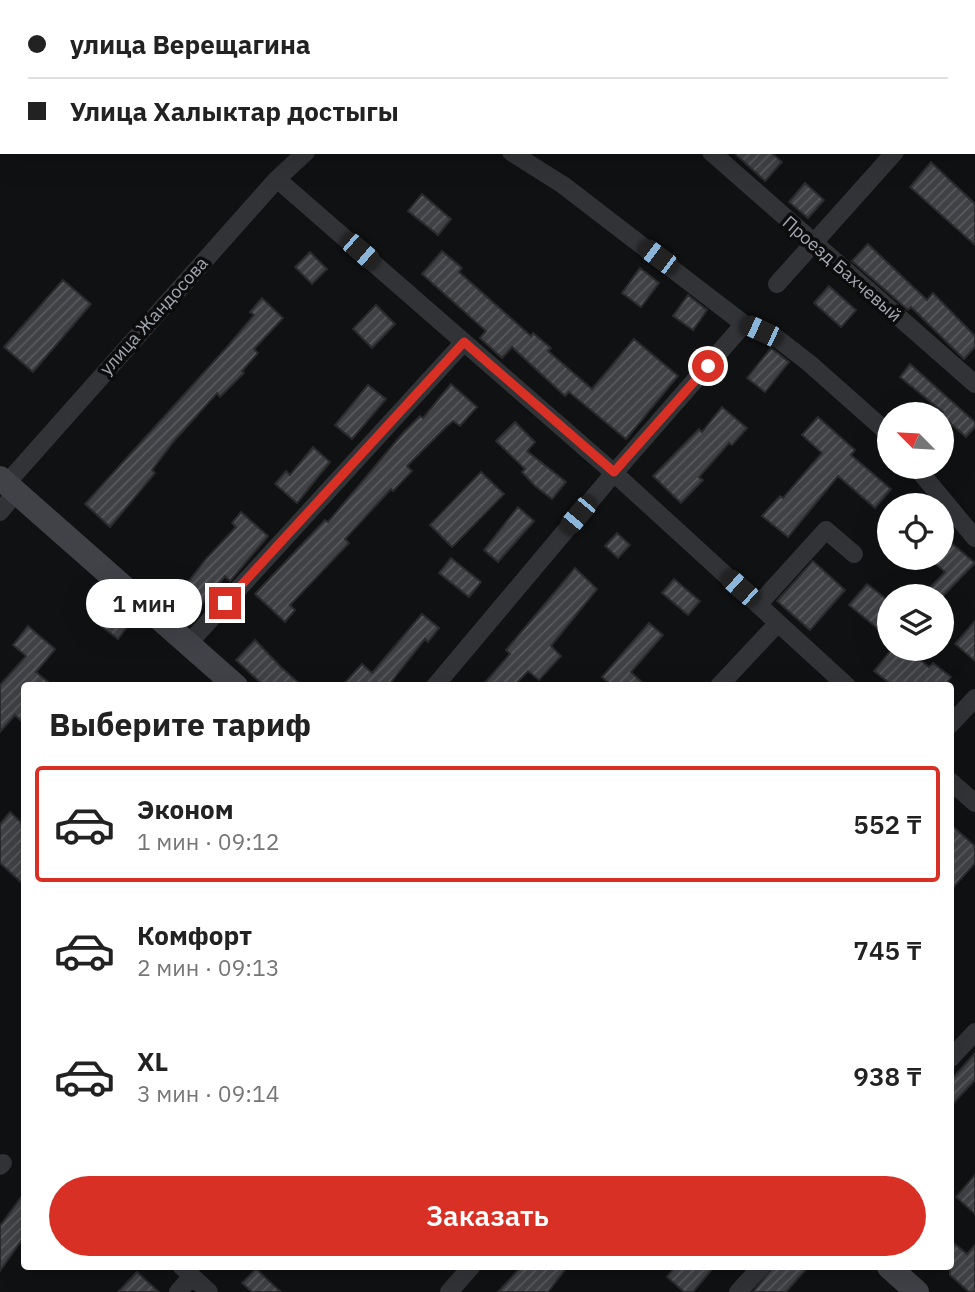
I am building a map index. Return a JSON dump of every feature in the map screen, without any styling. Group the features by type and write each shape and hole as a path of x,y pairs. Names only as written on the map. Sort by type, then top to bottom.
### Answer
{"main road":[{"path":"7,485 231,682"},
{"path":"892,1270 917,1292"}],"street":[{"name":"улица Жандосова","path":"0,512 7,485 277,179 304,154"},
{"path":"514,154 563,185 744,324 778,339 877,423"},
{"name":"Проезд Бахчевый","path":"713,154 975,384"},
{"path":"776,284 893,154"},
{"path":"277,179 614,472 843,682"},
{"path":"438,682 614,472 744,324"},
{"path":"188,644 464,342"},
{"path":"927,480 975,538"},
{"path":"758,605 827,530 854,554"},
{"path":"723,682 778,623"},
{"path":"954,722 975,698"},
{"path":"954,785 975,803"},
{"path":"954,1055 975,1032"},
{"path":"449,1292 468,1270"},
{"path":"738,1292 758,1270"},
{"path":"178,1292 187,1272 209,1292"}],"building":[{"path":"735,154 773,154 782,162 765,181"},
{"path":"931,162 975,204 975,245 910,187"},
{"path":"805,183 824,200 808,218 789,202"},
{"path":"422,194 451,219 438,235 408,211"},
{"path":"868,244 927,300 933,293 975,336 975,347 964,359 911,307 908,310 852,261"},
{"path":"442,251 462,268 459,272 531,336 533,333 551,348 548,351 592,389 634,339 678,376 626,439 569,392 565,396 512,347 502,358 480,338 486,331 422,274"},
{"path":"310,252 327,269 312,284 295,267"},
{"path":"640,268 659,283 641,307 622,293"},
{"path":"63,280 91,304 33,372 4,347"},
{"path":"829,286 856,310 841,327 814,303"},
{"path":"688,295 707,310 693,330 673,316"},
{"path":"262,298 283,318 254,349 258,353 242,371 244,373 220,397 217,393 174,441 152,470 155,473 110,527 85,504 228,346 254,315 250,312"},
{"path":"376,305 395,324 372,348 353,329"},
{"path":"771,348 789,362 765,392 747,378"},
{"path":"910,364 953,402 931,402 900,377"},
{"path":"451,384 477,407 460,426 453,421 447,426 407,466 412,471 393,491 391,489 345,539 349,543 290,605 295,610 285,622 255,594 325,520 328,522 403,433 420,416 423,418"},
{"path":"368,385 386,399 352,439 335,425"},
{"path":"954,403 975,422 975,427 966,437 954,426"},
{"path":"722,407 747,428 732,445 729,443 699,477 703,480 681,503 653,476 699,429 702,432"},
{"path":"818,417 855,450 851,455 877,480 891,489 888,493 877,493 875,508 838,476 788,537 762,516 780,496 783,498 822,453 802,435"},
{"path":"515,422 535,442 527,451 566,482 552,499 535,486 522,472 525,469 496,441"},
{"path":"313,447 330,462 297,503 275,484 286,471 290,475"},
{"path":"481,472 504,494 452,547 430,525"},
{"path":"518,507 534,521 498,562 484,550"},
{"path":"241,512 268,536 230,581 225,576 194,614 175,599 206,559 236,527 232,523"},
{"path":"617,533 630,545 618,558 605,546"},
{"path":"954,545 975,563 954,585 933,584 945,572 943,570 954,570"},
{"path":"451,558 481,582 469,597 439,573"},
{"path":"813,561 845,590 810,630 777,601"},
{"path":"575,568 597,589 551,646 561,656 539,680 528,671 518,682 486,682 510,654 506,650"},
{"path":"674,579 700,601 688,615 662,593"},
{"path":"867,584 877,592 877,628 849,605"},
{"path":"111,614 127,627 118,639 101,626"},
{"path":"422,614 439,628 428,642 425,639 391,682 346,682 362,664 372,673"},
{"path":"975,621 975,661 955,644"},
{"path":"649,623 663,635 631,672 642,682 608,682 602,677"},
{"path":"28,626 55,649 36,672 48,682 21,682 21,721 15,715 0,732 0,685 26,656 13,645"},
{"path":"255,640 298,682 260,682 236,660"},
{"path":"882,661 921,661 929,667 933,663 951,677 947,682 888,682 874,671"},
{"path":"10,812 21,822 21,882 0,863 0,824"},
{"path":"954,828 975,846 975,863 954,887"},
{"path":"975,1053 975,1080 954,1103 954,1077"},
{"path":"975,1175 975,1214 956,1197"},
{"path":"21,1197 21,1241 0,1271 0,1226"},
{"path":"954,1243 967,1254 975,1245 975,1292 969,1292 950,1275 950,1270 954,1270"},
{"path":"257,1270 281,1292 252,1292 242,1283"},
{"path":"518,1270 565,1270 548,1292 498,1292"},
{"path":"673,1270 711,1270 693,1292 684,1292 667,1277"},
{"path":"771,1270 805,1270 786,1292 753,1292"},
{"path":"137,1272 159,1292 118,1292"}],"route":[{"path":"225,603 464,342 614,472 708,366"}]}
